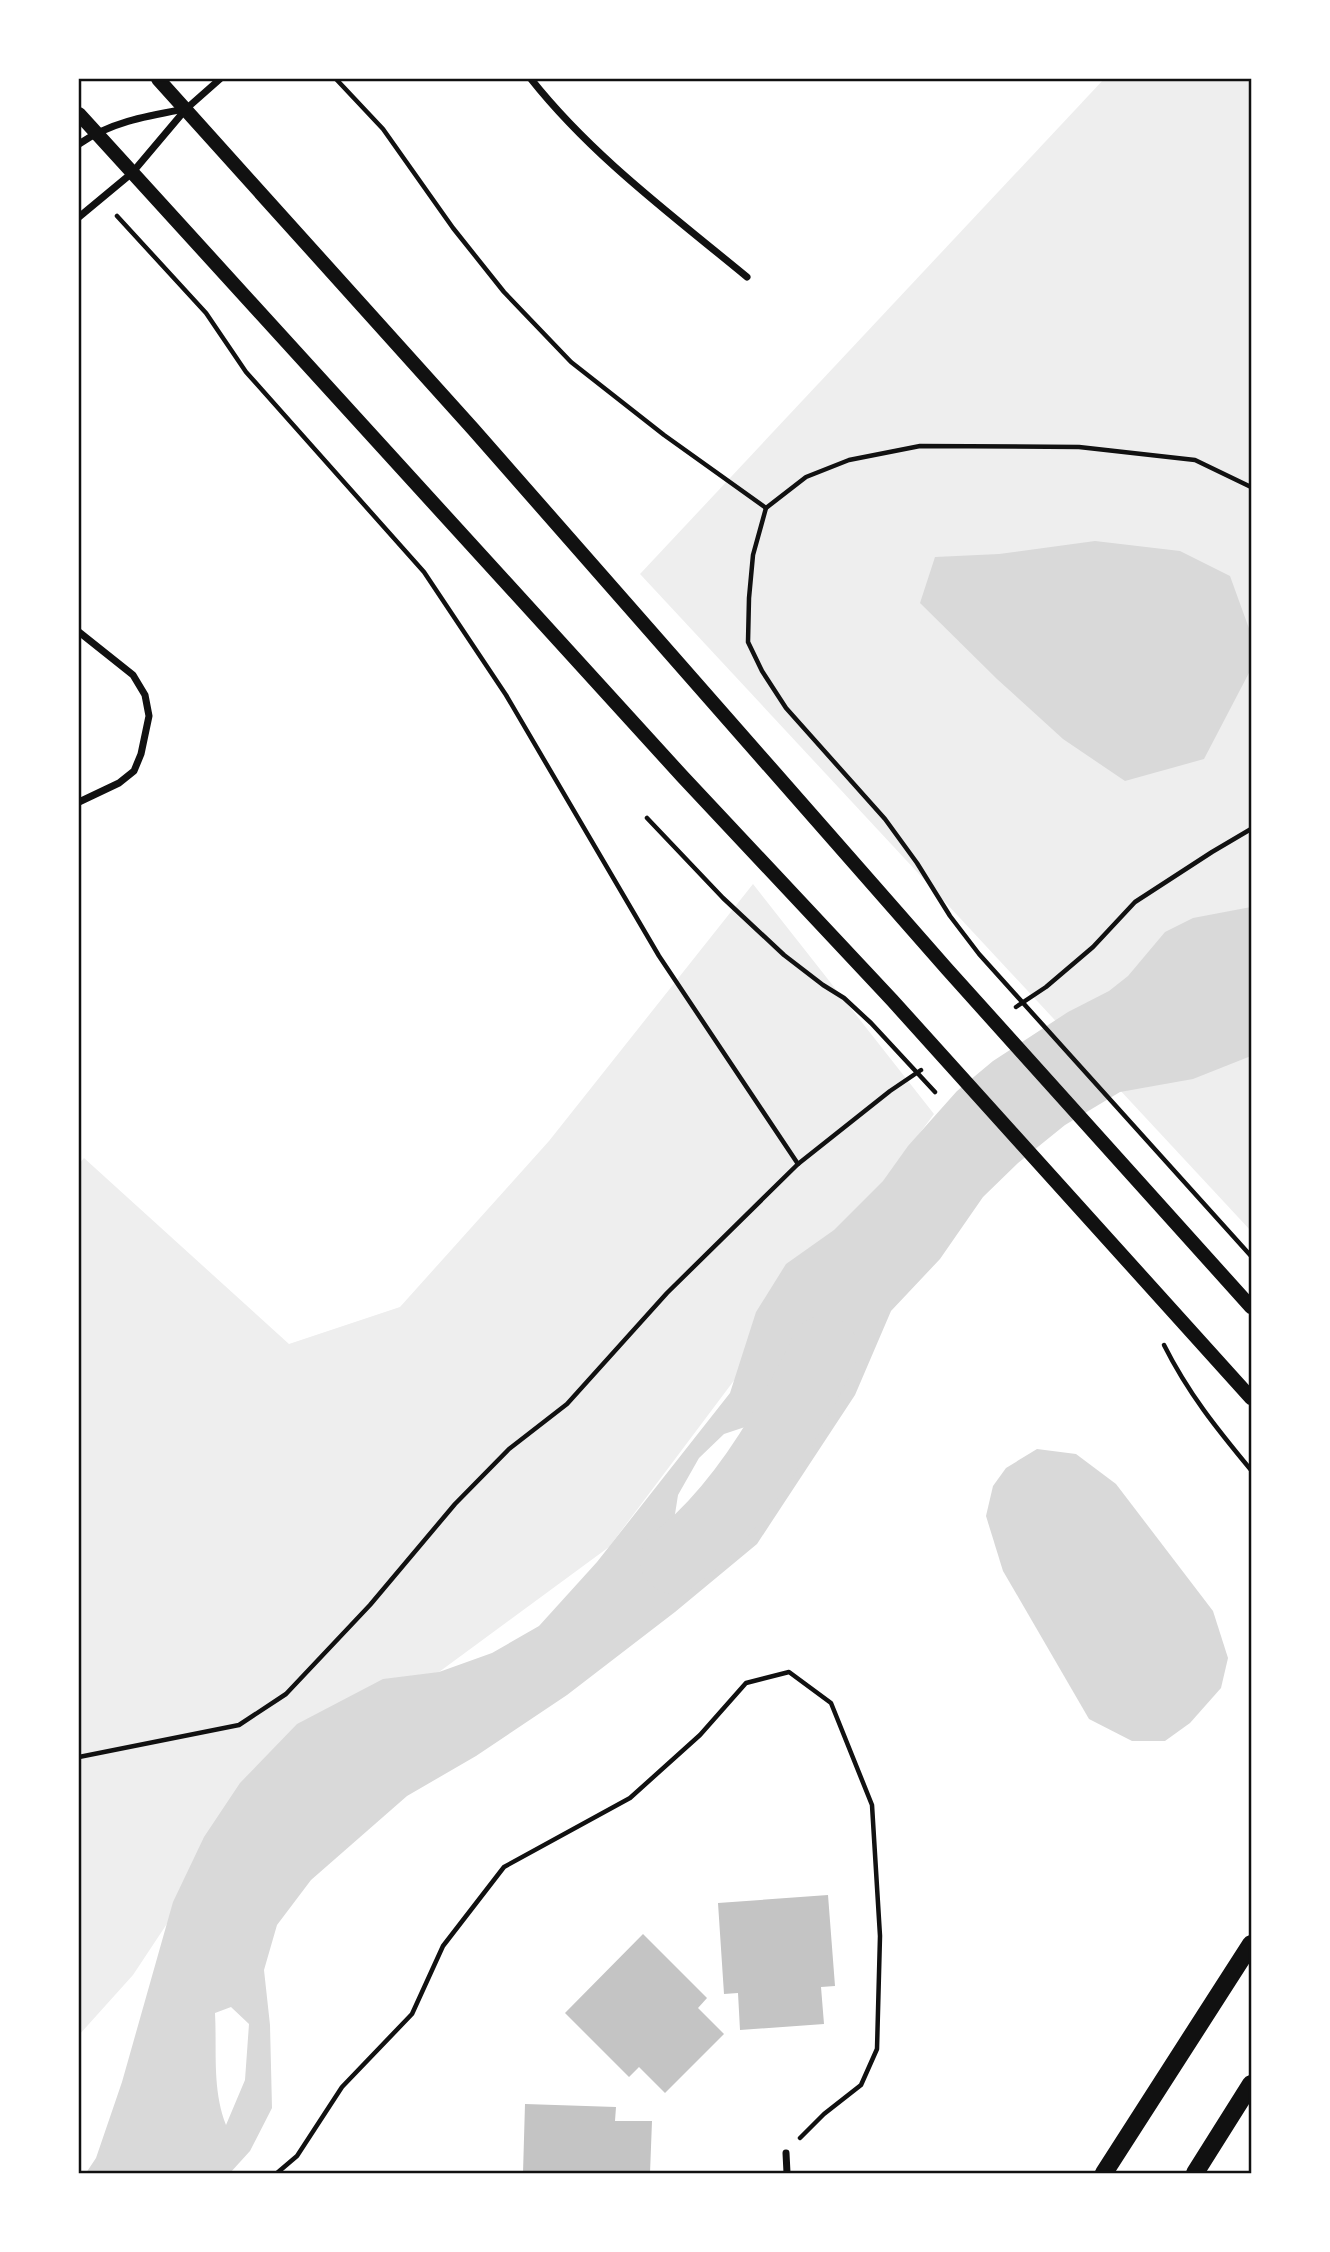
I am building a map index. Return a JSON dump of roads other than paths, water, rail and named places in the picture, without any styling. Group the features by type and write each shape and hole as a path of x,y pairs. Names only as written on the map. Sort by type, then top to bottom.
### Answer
{"main road":[{"path":"158,79 473,429 947,969 1251,1307"},
{"path":"79,114 682,776 892,1000 1251,1398"},
{"path":"1104,2173 1251,1944"},
{"path":"1195,2173 1251,2084"}],"street":[{"path":"79,218 132,173 186,109 220,79"},
{"path":"531,79 561,115 596,150 747,277"},
{"path":"79,144 95,133 133,118 186,109"},
{"path":"79,632 133,675 145,695 149,716 141,754 134,771 119,783 79,802"},
{"path":"786,2153 787,2173"}],"waterway":[{"path":"674,1560 720,1516 761,1464 779,1436 824,1350"}]}
